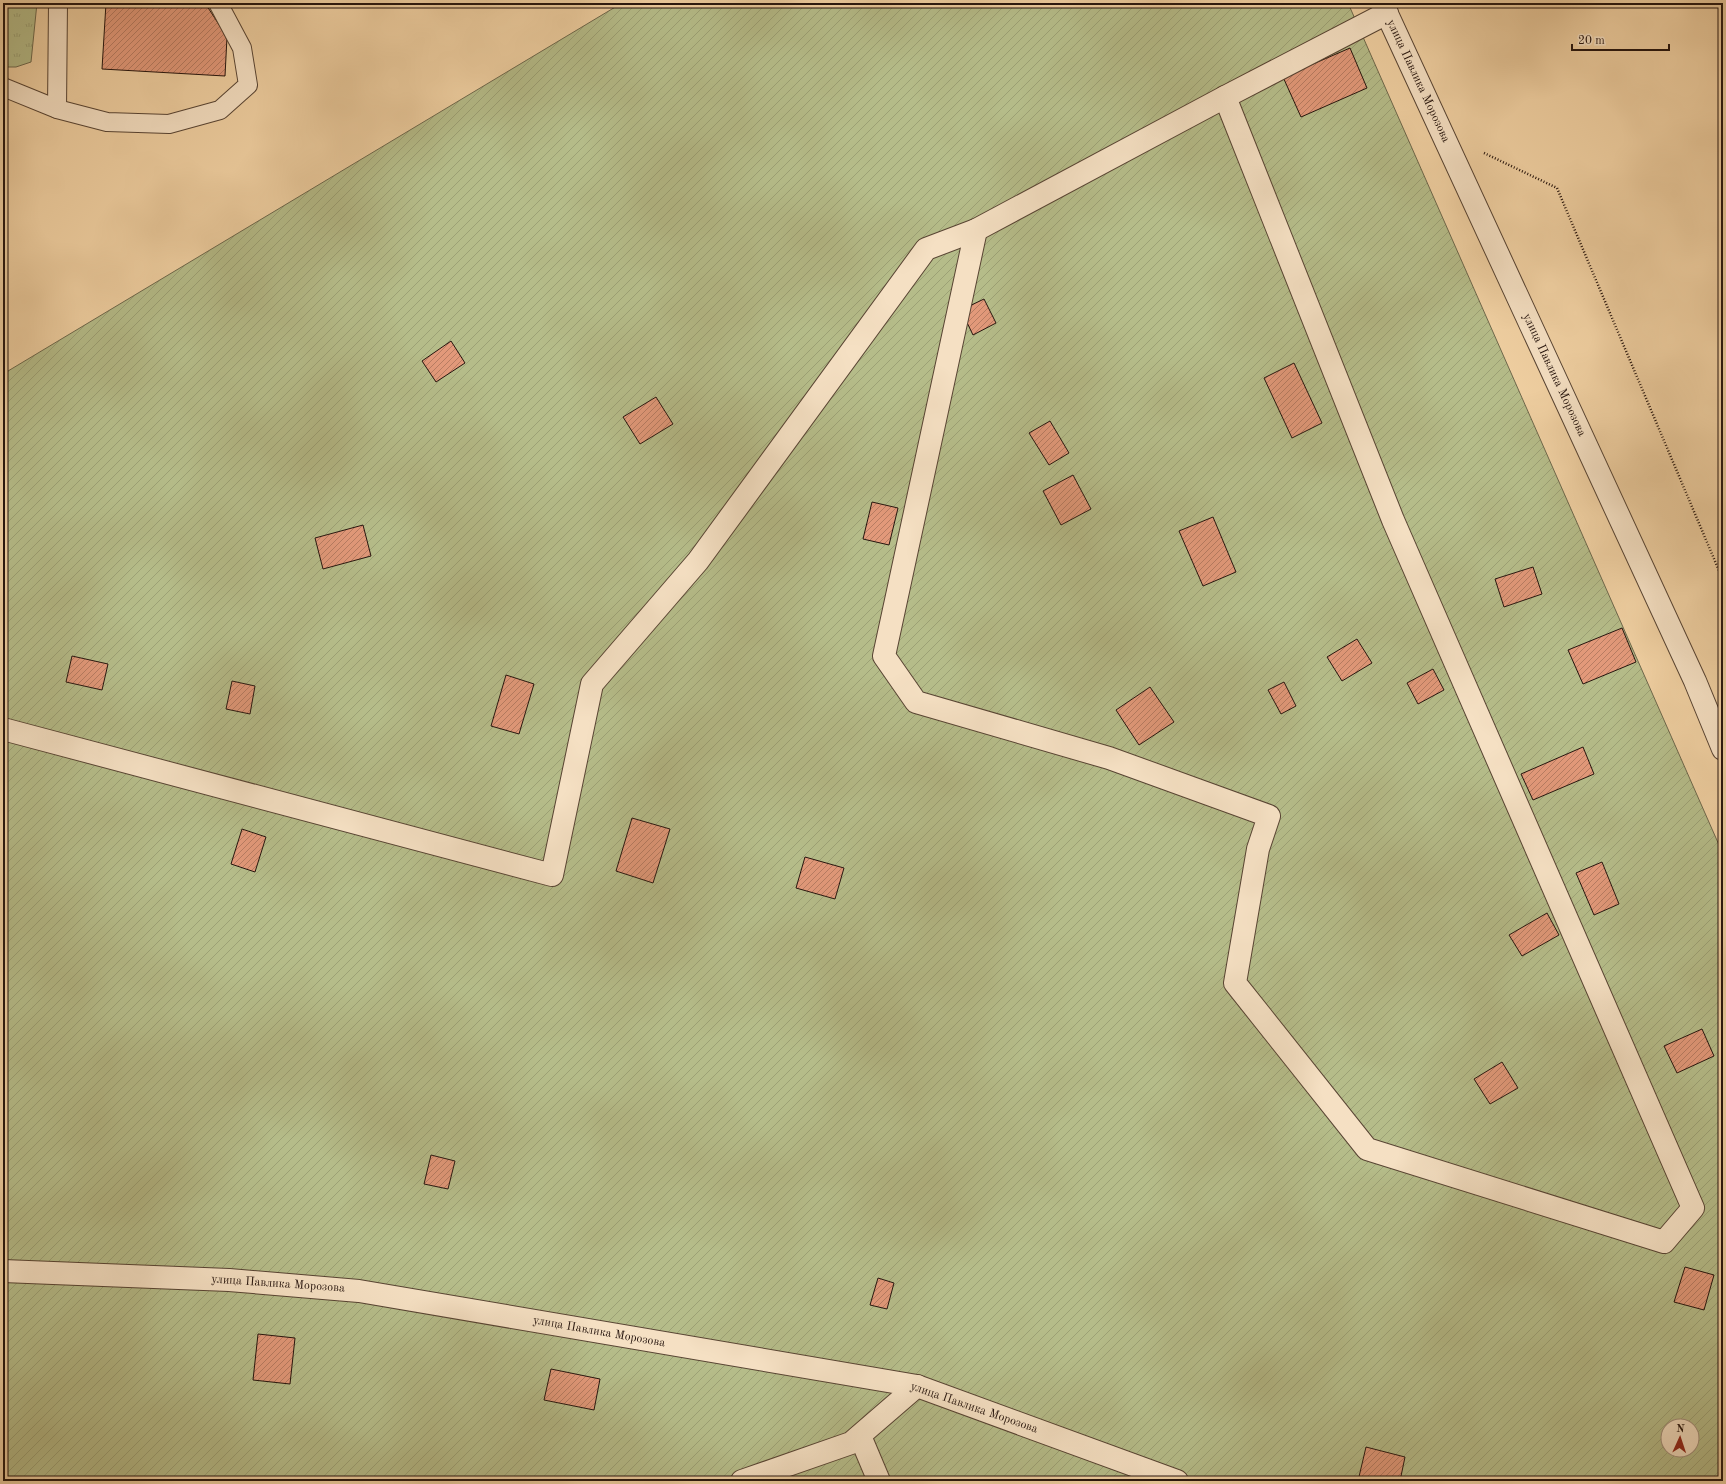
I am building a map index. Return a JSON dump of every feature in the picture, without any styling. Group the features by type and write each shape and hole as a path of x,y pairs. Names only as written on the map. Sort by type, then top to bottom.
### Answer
{"street":[{"path":"3,729 552,875 592,684 698,561 926,249 976,230 1225,97 1385,8"},
{"name":"улица Павлика Морозова","path":"1385,8 1695,681 1723,749"},
{"path":"976,230 884,656 916,702 1109,758 1269,816 1258,850 1235,983 1367,1149 1664,1242 1693,1208 1393,520 1225,97"},
{"name":"улица Павлика Морозова","path":"3,1271 229,1280 359,1291 917,1386 1177,1481"},
{"path":"742,1481 851,1443 917,1386"},
{"path":"860,1436 879,1481"}],"lane":[{"path":"57,109 58,3"},
{"path":"3,87 57,109 107,122 169,124 220,110 248,85 242,48 218,3"}],"path":[{"path":"1443,134 1557,188 1723,580"}],"green space":[{"path":"3,3 37,3 31,62 16,67 3,67"},
{"path":"622,3 1348,3 1723,854 1723,1481 3,1481 3,374"}],"building":[{"path":"106,3 205,3 227,37 225,76 102,69"},
{"path":"1350,48 1367,88 1301,117 1283,77"},
{"path":"984,299 996,323 973,335 961,310"},
{"path":"451,341 465,363 436,382 422,361"},
{"path":"1294,363 1322,423 1292,438 1264,378"},
{"path":"656,397 673,424 640,444 623,417"},
{"path":"1050,421 1069,453 1049,465 1029,433"},
{"path":"1073,475 1091,509 1061,525 1043,491"},
{"path":"872,502 898,508 889,545 863,539"},
{"path":"1213,517 1236,572 1203,586 1179,531"},
{"path":"363,525 371,556 323,569 315,538"},
{"path":"1533,567 1542,594 1504,607 1495,579"},
{"path":"1622,628 1636,662 1583,684 1568,650"},
{"path":"1357,639 1372,663 1342,681 1327,657"},
{"path":"72,656 108,664 102,690 66,682"},
{"path":"1433,669 1444,690 1418,704 1407,683"},
{"path":"506,675 534,684 519,734 491,726"},
{"path":"232,681 255,686 250,714 226,709"},
{"path":"1284,682 1296,706 1281,714 1268,690"},
{"path":"1150,687 1174,722 1139,745 1116,710"},
{"path":"1583,747 1594,774 1533,800 1521,774"},
{"path":"632,818 670,829 653,883 616,871"},
{"path":"242,829 266,837 255,872 231,864"},
{"path":"805,857 844,868 835,899 796,888"},
{"path":"1602,862 1619,904 1594,915 1576,873"},
{"path":"1547,913 1559,935 1522,956 1509,935"},
{"path":"1702,1029 1714,1056 1677,1073 1664,1046"},
{"path":"1502,1062 1518,1088 1490,1104 1474,1079"},
{"path":"431,1155 455,1161 448,1189 424,1184"},
{"path":"1685,1267 1714,1275 1704,1310 1674,1302"},
{"path":"878,1278 894,1283 887,1309 870,1305"},
{"path":"258,1334 295,1338 290,1384 253,1380"},
{"path":"551,1369 600,1379 594,1410 544,1400"},
{"path":"1366,1447 1405,1457 1400,1481 1358,1481"}]}
